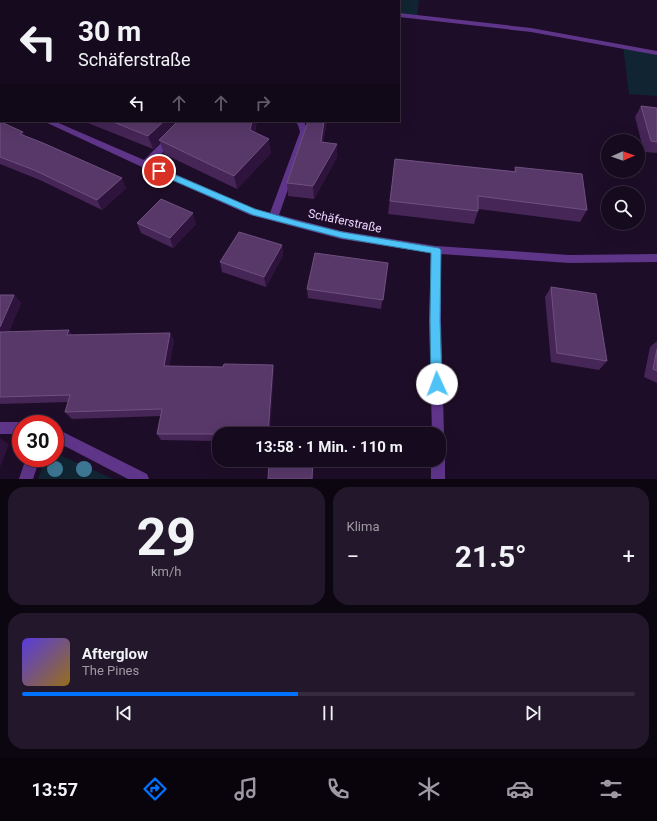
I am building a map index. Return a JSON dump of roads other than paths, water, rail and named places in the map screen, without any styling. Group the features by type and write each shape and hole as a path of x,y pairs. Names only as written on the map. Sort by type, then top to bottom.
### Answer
{"street":[{"path":"400,15 538,31 657,52"},
{"name":"Schäferstraße","path":"49,122 253,212 342,235 436,250 569,259 657,258"},
{"path":"146,165 187,122"},
{"path":"273,217 304,132 300,122"},
{"path":"436,250 435,320 438,427"},
{"path":"0,428 12,428"},
{"path":"64,439 142,479"},
{"path":"26,479 30,467"},
{"path":"438,467 438,479"}]}
